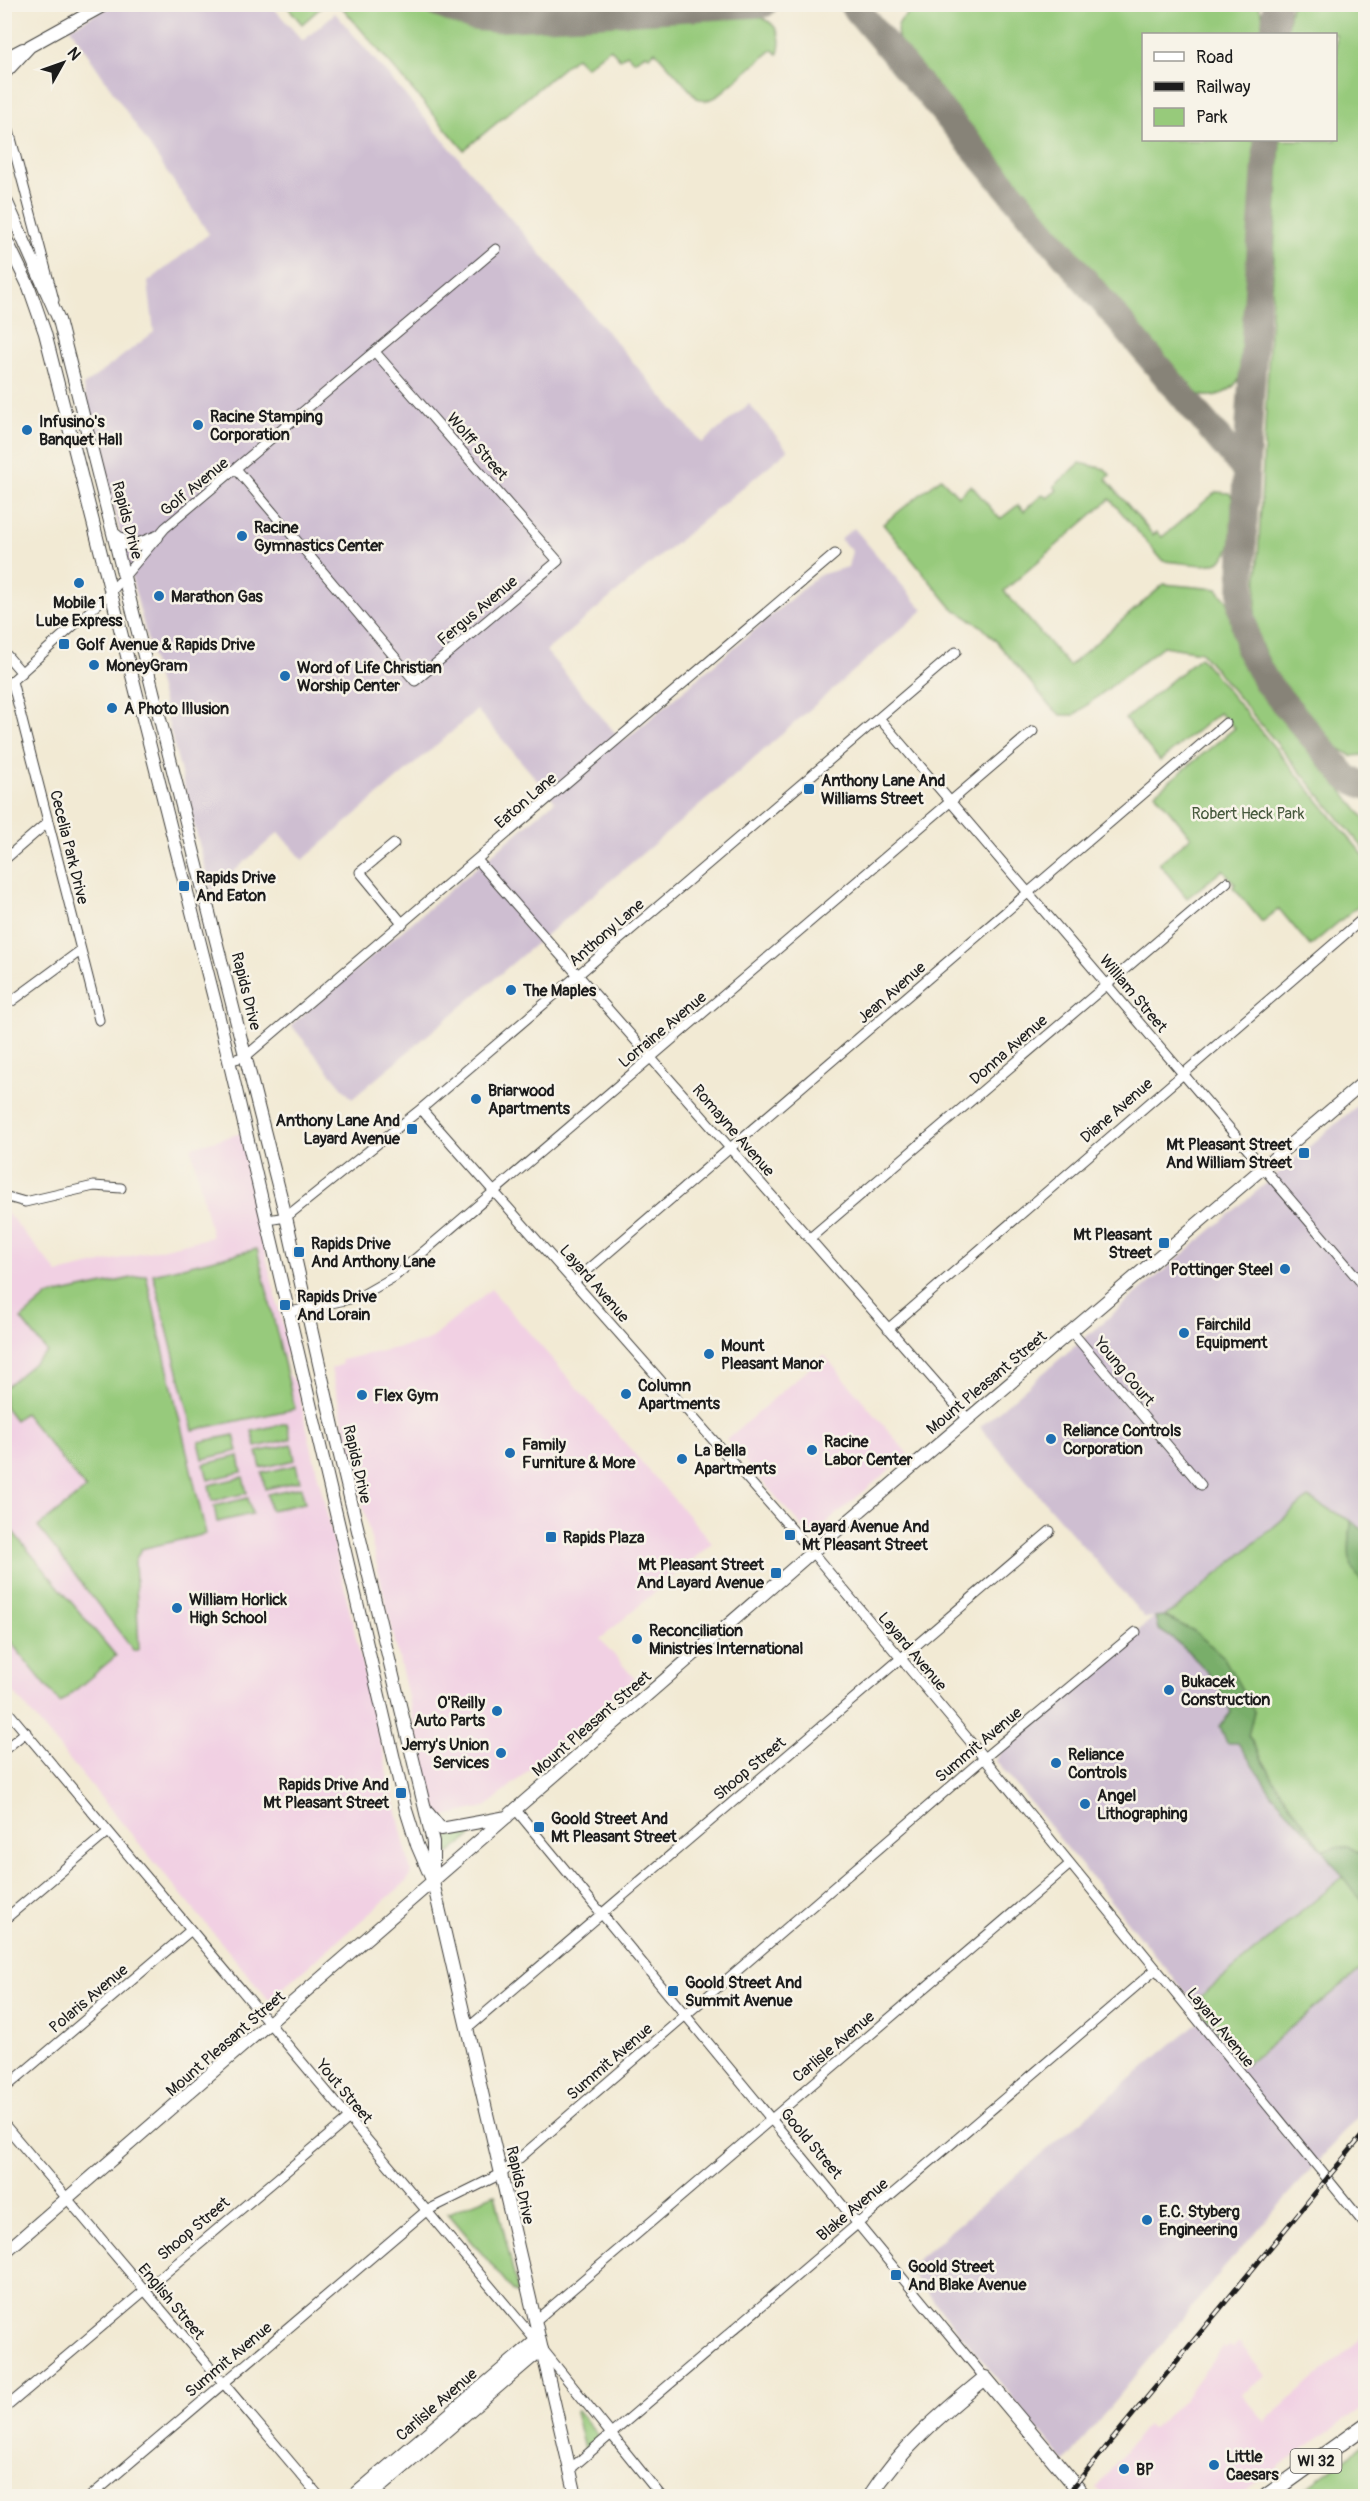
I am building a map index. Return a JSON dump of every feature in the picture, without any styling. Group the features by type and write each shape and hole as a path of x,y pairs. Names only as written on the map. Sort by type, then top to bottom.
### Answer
{"main road":[{"path":"870,2496 885,2472 917,2435 985,2378"},
{"name":"Goold Street","path":"985,2378 1084,2496"},
{"name":"WI 32","path":"1267,2496 1365,2426"}],"street":[{"path":"4,59 106,4"},
{"path":"4,74 30,46"},
{"name":"Rapids Drive","path":"4,112 38,230 286,1217 433,1842 433,1882"},
{"path":"4,196 26,240 59,320"},
{"name":"Rapids Drive","path":"4,235 29,287 78,459 230,1061 406,1810 417,1845 433,1882 576,2496"},
{"path":"11,248 26,240"},
{"name":"Golf Avenue","path":"8,684 111,592 157,537 496,249"},
{"name":"Wolff Street","path":"375,352 558,561"},
{"path":"54,369 70,364"},
{"path":"78,459 93,454"},
{"name":"Fergus Avenue","path":"237,470 416,681 558,561"},
{"path":"114,534 126,544 139,544 157,537"},
{"name":"Eaton Lane","path":"230,1061 246,1056 835,554"},
{"path":"4,652 22,672"},
{"name":"Anthony Lane","path":"268,1220 286,1217 422,1109 956,652"},
{"path":"128,661 145,656"},
{"name":"Cecelia Park Drive","path":"8,684 48,822 99,1020"},
{"path":"137,694 154,691"},
{"name":"William Street","path":"879,718 1365,1288"},
{"name":"Jean Avenue","path":"574,1282 1226,723"},
{"name":"Lorraine Avenue","path":"290,1312 359,1297 384,1285 1034,731"},
{"path":"153,758 170,753"},
{"path":"4,860 48,822"},
{"path":"174,839 190,834"},
{"path":"394,844 360,872 403,924"},
{"name":"Romayne Avenue","path":"477,860 968,1419"},
{"name":"Donna Avenue","path":"809,1239 1227,882"},
{"name":"Diane Avenue","path":"888,1329 1365,916"},
{"path":"196,928 212,923"},
{"path":"12,1001 80,951"},
{"name":"Mount Pleasant Street","path":"4,2253 271,2025 812,1552 1365,1080"},
{"name":"Layard Avenue","path":"422,1109 812,1552 899,1660 984,1758 1365,2226"},
{"path":"4,1196 25,1202 94,1186 121,1188"},
{"name":"Young Court","path":"1072,1332 1201,1485"},
{"name":"Shoop Street","path":"468,2028 1050,1531"},
{"name":"Summit Avenue","path":"91,2496 426,2211 501,2174 984,1758 1136,1632"},
{"name":"Yout Street","path":"4,1707 348,2119 539,2343 610,2435 661,2496"},
{"path":"4,1750 26,1732"},
{"path":"424,1806 441,1829 512,1813"},
{"name":"Goold Street","path":"512,1813 602,1914 985,2378"},
{"path":"4,1920 108,1832"},
{"name":"Carlisle Avenue","path":"536,2321 1069,1865"},
{"name":"Polaris Avenue","path":"4,2089 191,1930"},
{"name":"Blake Avenue","path":"569,2470 1155,1970"},
{"name":"Shoop Street","path":"4,2409 348,2119"},
{"name":"English Street","path":"4,2124 319,2496"},
{"name":"Carlisle Avenue","path":"353,2496 539,2343"},
{"name":"Carlisle Avenue","path":"370,2496 539,2343"}],"shaded area":[{"path":"113,5 271,5 303,41 335,13 702,443 749,404 788,450 546,651 623,742 819,575 848,567 852,551 840,539 854,528 923,610 732,778 352,1099 291,1025 555,801 477,710 303,860 279,832 211,891 83,386 154,332 148,282 209,234 70,28"},
{"path":"1365,1099 1365,2108 1224,2268 1065,2462 907,2268 1205,2016 996,1761 1000,1752 1154,1617 1145,1618 980,1427"},
{"name":"William Horlick High School","path":"242,1133 259,1227 288,1348 285,1359 288,1374 296,1382 411,1872 407,1881 269,2000 5,1682 4,1209 58,1273 212,1237 191,1147"},
{"path":"491,1289 712,1543 600,1639 635,1679 486,1807 441,1817 434,1808 331,1369 342,1364 341,1360 428,1341"},
{"path":"824,1355 908,1454 817,1531 808,1533 726,1440"},
{"path":"1365,2335 1365,2406 1282,2464 1274,2473 1271,2470 1239,2496 1104,2496 1096,2488 1147,2425 1152,2429 1181,2403 1223,2347 1226,2349 1230,2345 1234,2348 1239,2342 1266,2376 1242,2394 1266,2423 1267,2419"}],"green space":[{"path":"1257,4 1264,19 1264,33 1142,33 1142,141 1258,141 1244,364 1241,374 1230,389 1215,396 1196,394 1187,390 904,51 898,34 899,22 908,14 920,9 953,5"},
{"path":"286,5 324,5 302,24"},
{"path":"340,5 414,5 459,26 493,31 756,16 773,25 779,35 780,47 778,54 772,50 716,97 705,101 697,98 655,51 649,56 646,54 634,61 627,54 620,59 610,48 586,67 576,57 464,150"},
{"path":"1291,5 1365,5 1365,755 1351,756 1335,746 1276,675 1258,638 1255,617 1280,141 1337,141 1337,33 1286,33"},
{"path":"1080,463 1105,469 1110,475 1106,479 1153,535 1157,532 1162,537 1216,492 1229,493 1234,500 1235,512 1232,542 1227,553 1213,564 1163,561 1110,499 1004,591 1069,666 1164,584 1217,589 1229,603 1234,638 1248,675 1365,819 1365,850 1201,652 1163,646 1074,715 1061,715 1051,707 981,626 951,607 883,524 941,478 958,496 971,485 1000,519 1018,505 1024,511 1043,494 1047,498 1057,490 1054,486"},
{"name":"Robert Heck Park","path":"1200,657 1365,857 1365,900 1310,946 1279,909 1262,922 1233,887 1235,884 1223,870 1187,898 1159,863 1191,837 1155,793 1235,728 1219,713 1160,761 1125,719"},
{"path":"257,1249 295,1409 193,1430 153,1274"},
{"path":"146,1275 206,1534 141,1549 135,1561 139,1649 134,1651 38,1527 86,1489 24,1413 15,1420 5,1407 4,1388 47,1352 21,1319 48,1296"},
{"path":"287,1423 291,1439 256,1447 252,1431"},
{"path":"234,1435 238,1451 203,1459 199,1442"},
{"path":"292,1444 295,1460 261,1468 257,1452"},
{"path":"239,1456 242,1472 208,1480 204,1464"},
{"path":"296,1465 300,1481 265,1489 262,1473"},
{"path":"243,1477 247,1493 212,1501 209,1485"},
{"path":"301,1487 305,1503 270,1510 267,1494"},
{"path":"248,1498 252,1514 217,1522 214,1506"},
{"path":"1308,1498 1351,1521 1349,1548 1351,1563 1366,1584 1365,1858 1349,1846 1323,1850 1281,1792 1248,1735 1254,1711 1164,1616 1176,1609"},
{"path":"1351,1521 1365,1531 1365,1584 1353,1570 1349,1556"},
{"path":"13,1532 116,1656 60,1703 5,1635 5,1539"},
{"path":"1164,1616 1194,1631 1223,1656 1254,1711 1248,1736 1281,1792 1323,1850 1272,1794 1238,1743 1227,1743 1220,1726 1231,1712 1201,1665 1192,1655 1158,1629 1155,1617"},
{"path":"473,1831 470,1837 448,1854 443,1838"},
{"path":"1349,1846 1365,1858 1365,1906 1323,1850"},
{"path":"1344,1876 1365,1906 1365,1966 1246,2065 1194,2002"},
{"path":"495,2194 518,2292 515,2293 448,2213"},
{"path":"577,2410 599,2436 584,2449 575,2412"},
{"path":"1365,2444 1365,2496 1294,2496"}],"taxiway":[{"path":"437,4 472,17 494,19 764,4"},
{"path":"852,4 1246,471"},
{"path":"1274,33 1276,4"},
{"path":"1267,141 1246,471 1241,608 1249,651 1267,683 1347,778 1366,786"}],"railway":[{"path":"1066,2496 1366,2131"}],"place":[{"name":"Racine Stamping Corporation","path":"198,425"},
{"name":"Infusino's Banquet Hall","path":"27,430"},
{"name":"Racine Gymnastics Center","path":"242,536"},
{"name":"Mobile 1 Lube Express","path":"79,583"},
{"name":"Marathon Gas","path":"159,596"},
{"name":"Golf Avenue & Rapids Drive","path":"64,644"},
{"name":"MoneyGram","path":"94,665"},
{"name":"Word of Life Christian Worship Center","path":"285,676"},
{"name":"A Photo Illusion","path":"112,708"},
{"name":"Anthony Lane And Williams Street","path":"809,789"},
{"name":"Rapids Drive And Eaton","path":"184,886"},
{"name":"The Maples","path":"511,990"},
{"name":"Briarwood Apartments","path":"476,1099"},
{"name":"Anthony Lane And Layard Avenue","path":"412,1129"},
{"name":"Mt Pleasant Street And William Street","path":"1304,1153"},
{"name":"Mt Pleasant Street","path":"1164,1243"},
{"name":"Rapids Drive And Anthony Lane","path":"299,1252"},
{"name":"Pottinger Steel","path":"1285,1269"},
{"name":"Rapids Drive And Lorain","path":"285,1305"},
{"name":"Fairchild Equipment","path":"1184,1333"},
{"name":"Mount Pleasant Manor","path":"709,1354"},
{"name":"Column Apartments","path":"626,1394"},
{"name":"Flex Gym","path":"362,1395"},
{"name":"Reliance Controls Corporation","path":"1051,1439"},
{"name":"Racine Labor Center","path":"812,1450"},
{"name":"Family Furniture & More","path":"510,1453"},
{"name":"La Bella Apartments","path":"682,1459"},
{"name":"Layard Avenue And Mt Pleasant Street","path":"790,1535"},
{"name":"Rapids Plaza","path":"551,1537"},
{"name":"Mt Pleasant Street And Layard Avenue","path":"776,1573"},
{"name":"William Horlick High School","path":"177,1608"},
{"name":"Reconciliation Ministries International","path":"637,1639"},
{"name":"Bukacek Construction","path":"1169,1690"},
{"name":"O'Reilly Auto Parts","path":"497,1711"},
{"name":"Jerry's Union Services","path":"501,1753"},
{"name":"Reliance Controls","path":"1056,1763"},
{"name":"Rapids Drive And Mt Pleasant Street","path":"401,1793"},
{"name":"Angel Lithographing","path":"1085,1804"},
{"name":"Goold Street And Mt Pleasant Street","path":"539,1827"},
{"name":"Goold Street And Summit Avenue","path":"673,1991"},
{"name":"E.C. Styberg Engineering","path":"1147,2220"},
{"name":"Goold Street And Blake Avenue","path":"896,2275"},
{"name":"Little Caesars","path":"1214,2465"},
{"name":"BP","path":"1124,2469"}]}
